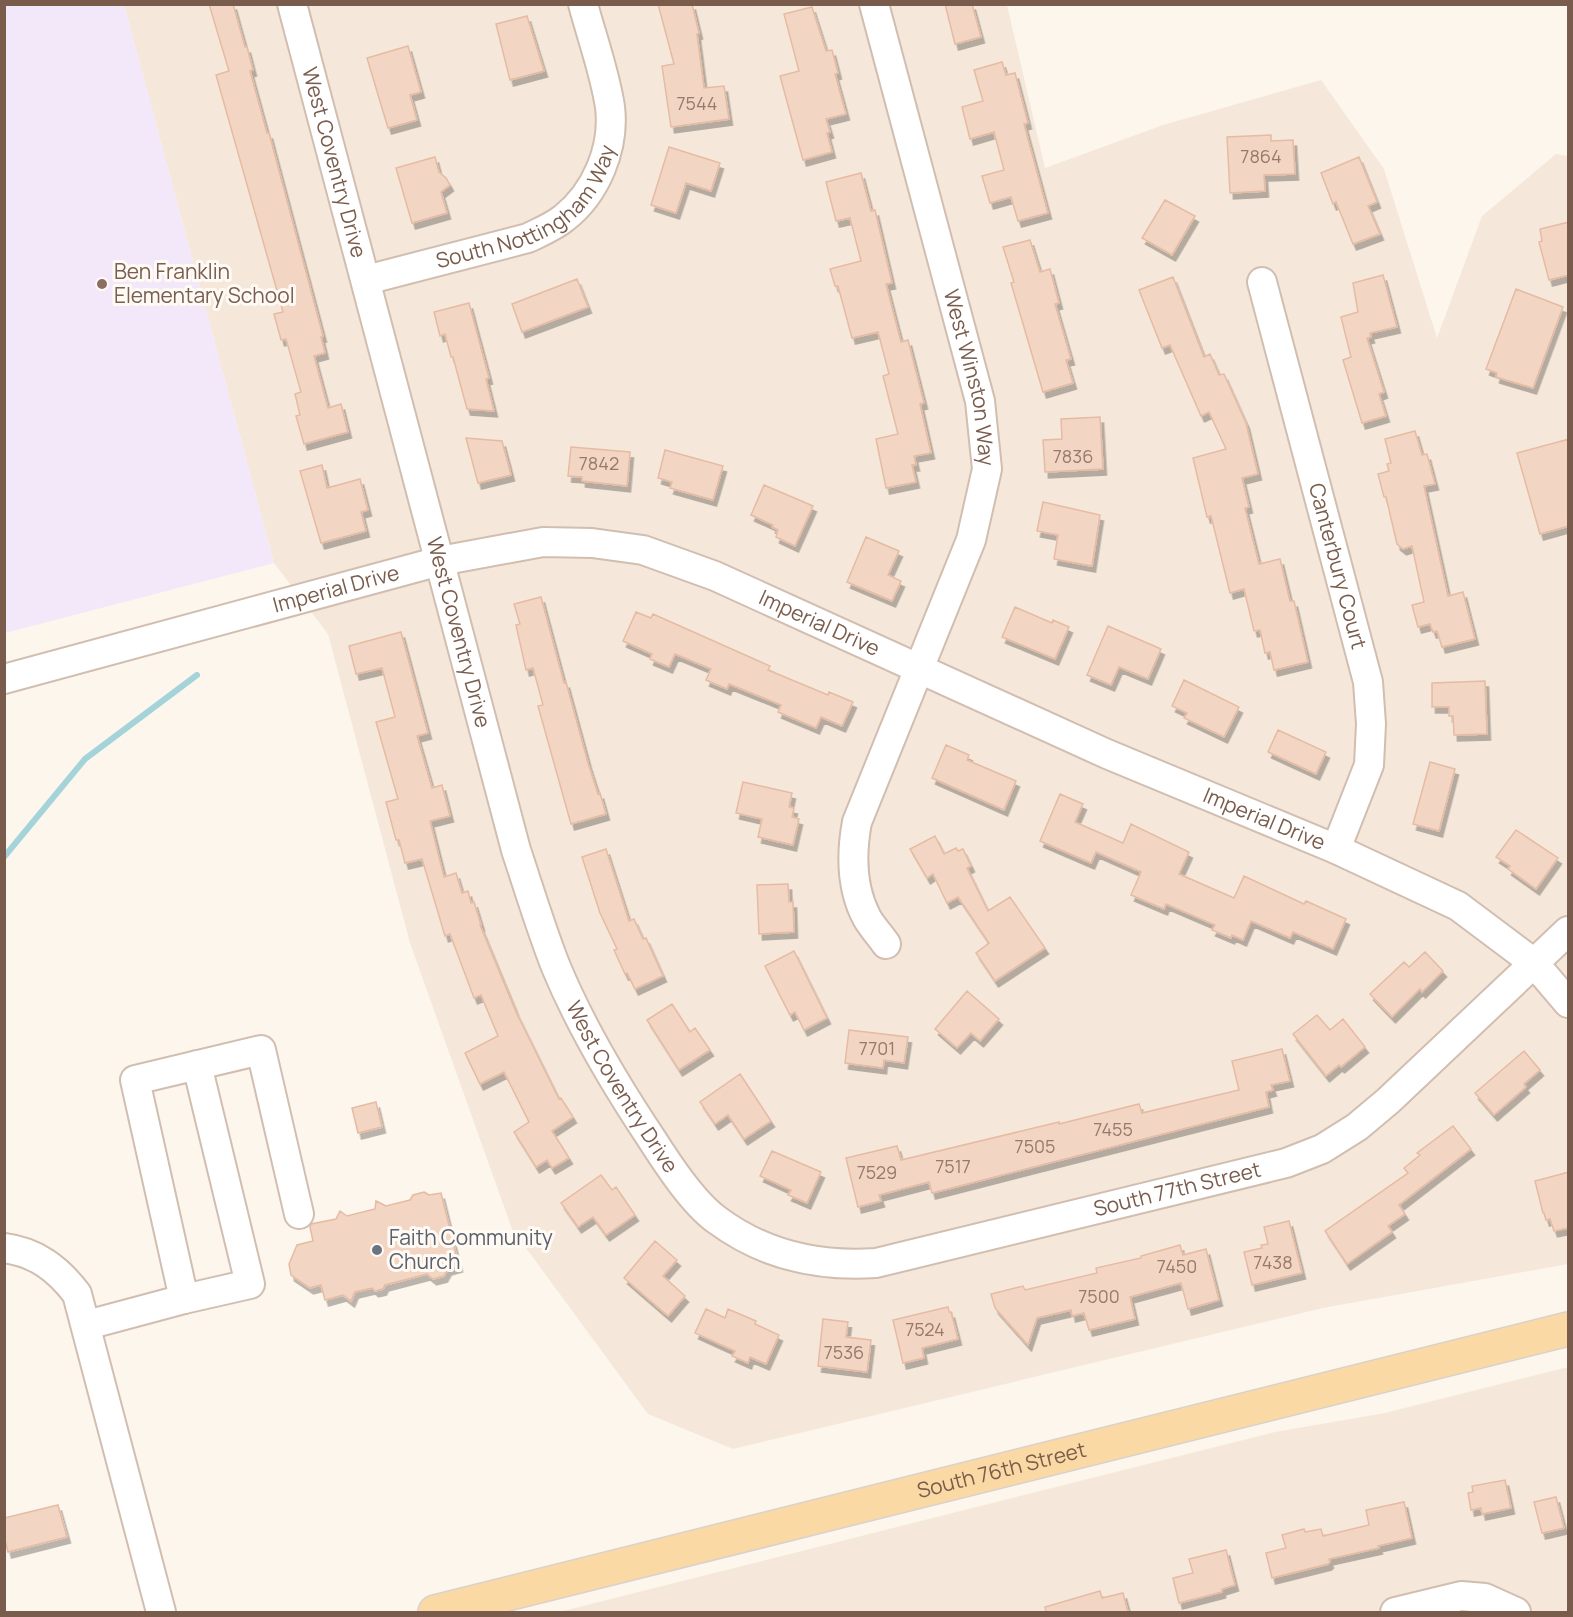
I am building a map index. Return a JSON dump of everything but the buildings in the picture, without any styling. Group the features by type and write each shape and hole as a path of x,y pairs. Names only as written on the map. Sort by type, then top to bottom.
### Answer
{"main road":[{"name":"South 76th Street","path":"435,1612 506,1604 1569,1329"}],"street":[{"name":"West Coventry Drive","path":"292,4 516,850 536,913 557,969 587,1033 621,1092 663,1157 715,1219"},
{"name":"South Nottingham Way","path":"366,280 528,238 565,217 590,190 605,157 611,122 607,93 583,4"},
{"name":"West Winston Way","path":"874,4 980,401 987,469 971,540 857,822 853,845 856,890 867,917 886,944"},
{"name":"Canterbury Court","path":"1262,282 1368,682 1371,724 1369,765 1336,849"},
{"name":"Imperial Drive","path":"4,679 440,561 543,543 592,543 643,550 715,576 1107,754 1336,849 1458,906 1534,963 1569,1003"},
{"name":"South 77th Street","path":"715,1219 757,1244 804,1260 832,1263 876,1263 1286,1163 1322,1149 1357,1126 1388,1101 1569,932"},
{"path":"184,1299 135,1080 261,1050 299,1214"},
{"path":"87,1325 250,1284 197,1065"},
{"path":"4,1248 21,1250 39,1258 63,1276 77,1294 87,1325 160,1612"},
{"path":"1395,1612 1461,1596 1485,1598 1516,1612"}],"shaded area":[{"name":"Ben Franklin Elementary School","path":"5,4 124,5 274,563 5,633"},
{"path":"124,5 1007,5 1045,168 1163,125 1321,80 1384,169 1437,338 1482,216 1556,154 1568,156 1568,1264 1323,1308 733,1449 648,1414 512,1229 410,943 328,634 274,563"},
{"path":"1568,1367 1568,1612 559,1612 1275,1432 1385,1413"}],"waterway":[{"path":"4,857 85,759 197,675"}],"place":[{"name":"Ben Franklin Elementary School","path":"102,284"},
{"name":"Faith Community Church","path":"377,1250"}]}
